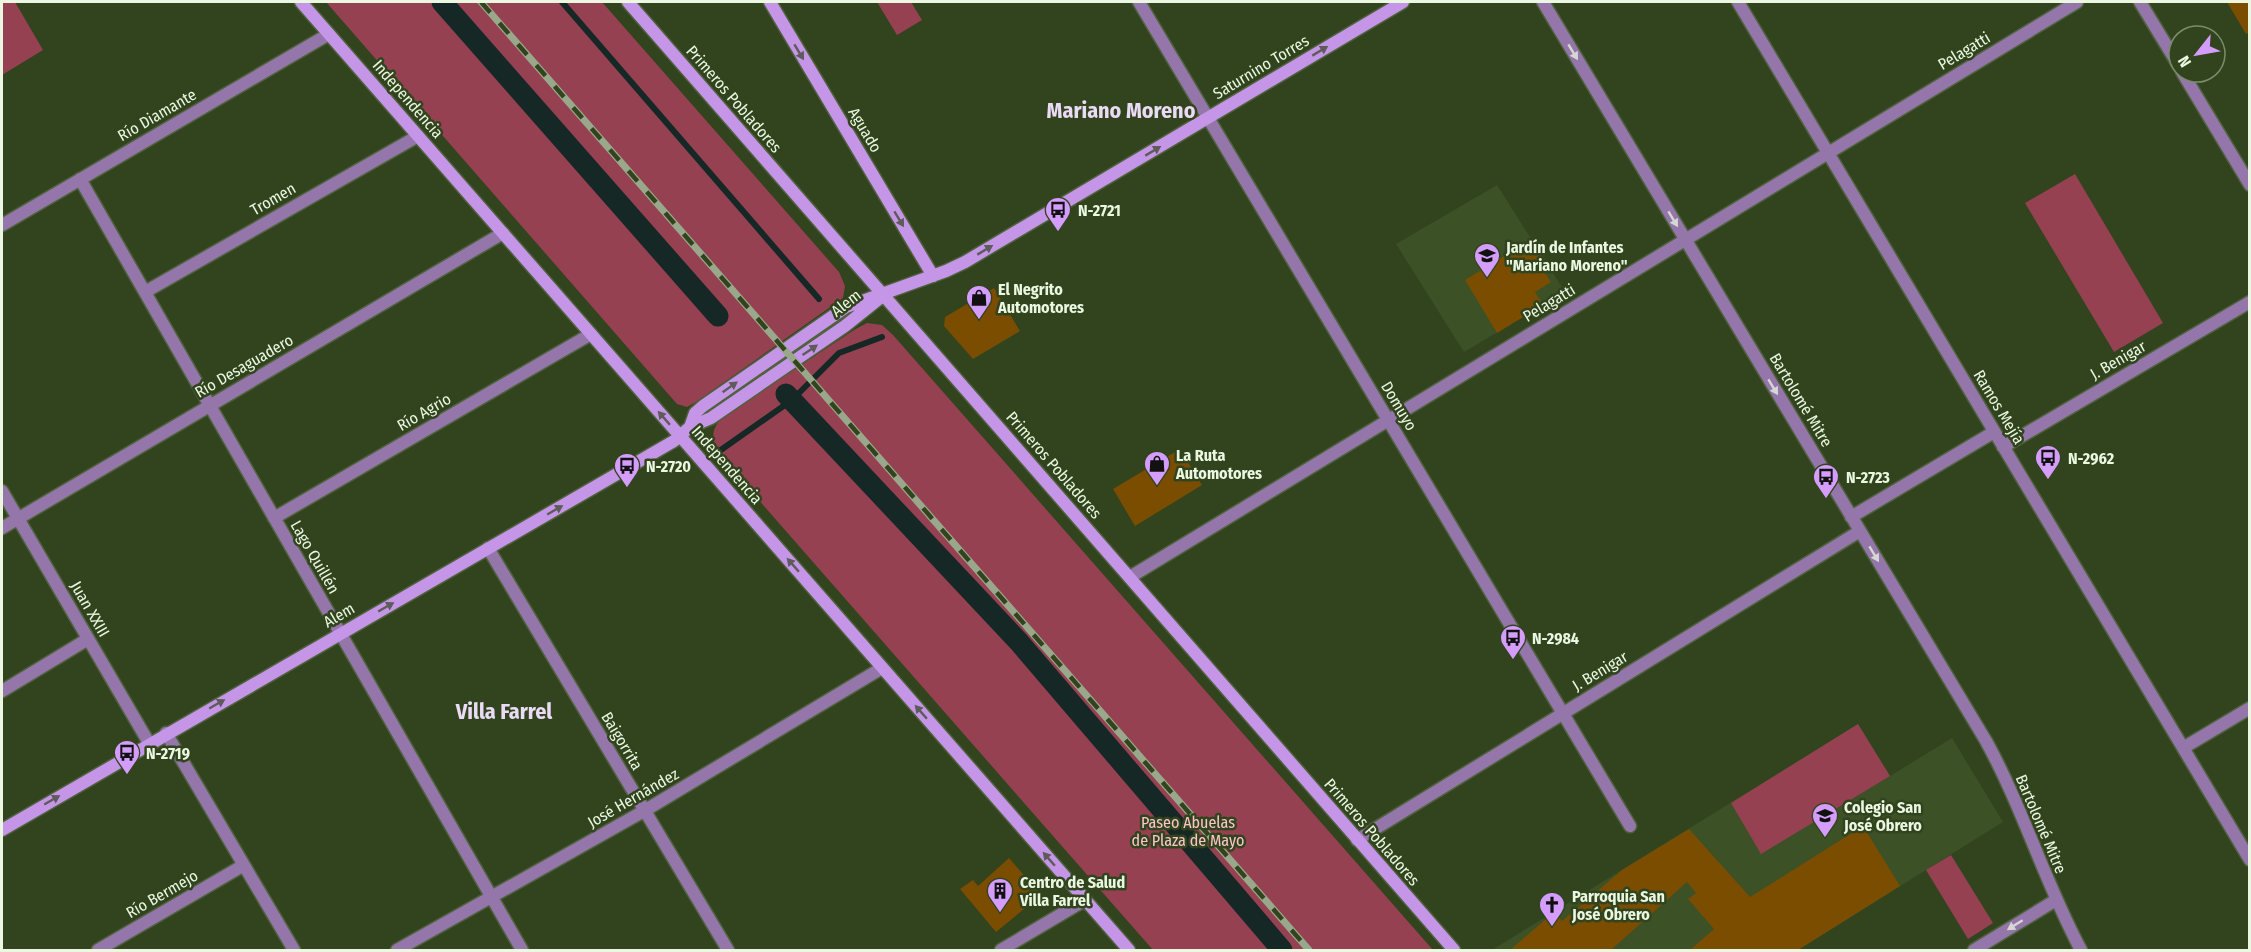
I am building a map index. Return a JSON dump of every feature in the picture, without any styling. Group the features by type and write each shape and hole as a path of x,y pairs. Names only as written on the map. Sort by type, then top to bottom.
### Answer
{"street":[{"name":"Independencia","path":"301,2 1129,951"},
{"name":"Primeros Pobladores","path":"628,2 1454,951"},
{"name":"Aguado","path":"770,2 933,276"},
{"name":"Domuyo","path":"1139,2 1630,826"},
{"name":"Saturnino Torres","path":"883,295 965,262 1403,2"},
{"name":"Bartolomé Mitre","path":"1543,2 1995,757 2056,900 2081,951"},
{"name":"Ramos Mejía","path":"1738,2 2250,860"},
{"name":"Pelagatti","path":"1130,577 2077,2"},
{"path":"2140,2 2167,46"},
{"name":"Río Diamante","path":"2,225 329,34"},
{"path":"2189,84 2250,185"},
{"name":"Tromen","path":"145,292 418,136"},
{"name":"Lago Quillén","path":"80,179 522,951"},
{"name":"Río Desaguadero","path":"2,528 503,233"},
{"name":"Alem","path":"2,830 680,436 690,427 711,418 851,322 883,295"},
{"name":"J. Benigar","path":"2003,447 2250,302"},
{"name":"Río Agrio","path":"274,518 591,334"},
{"path":"1851,517 1994,432"},
{"name":"Juan XXIII","path":"2,491 149,743"},
{"name":"J. Benigar","path":"1357,840 1860,531"},
{"name":"Baigorrita","path":"488,548 728,951"},
{"path":"2,691 88,639"},
{"name":"José Hernández","path":"397,951 645,811 882,668"},
{"path":"2182,748 2250,708"},
{"path":"166,734 294,951"},
{"name":"Río Bermejo","path":"98,951 244,865"},
{"path":"1001,951 1085,900"},
{"path":"1974,951 2056,900"}],"shaded area":[{"name":"Jardín de Infantes \"Mariano Moreno\"","path":"1497,185 1565,292 1464,352 1396,244"},
{"name":"Colegio San José Obrero","path":"1858,724 1890,776 1952,738 2003,822 1798,950 1492,950"}],"green space":[{"path":"2,2 15,2 43,50 2,75"},
{"path":"326,2 602,2 839,272 845,286 843,298 696,402 687,407 677,404"},
{"path":"877,2 911,2 922,20 897,35"},
{"path":"2075,174 2163,323 2114,352 2025,203"},
{"name":"Paseo Abuelas de Plaza de Mayo","path":"867,323 882,325 893,335 1433,950 1153,950 728,465 716,447 714,429 723,417"},
{"path":"1858,724 1890,776 1761,854 1731,803"},
{"path":"1951,855 1993,923 1968,939 1926,870"}],"building":[{"path":"2227,2 2250,2 2250,32 2246,34"},
{"path":"1532,239 1549,266 1543,270 1551,282 1535,292 1543,305 1497,333 1465,280"},
{"name":"El Negrito Automotores","path":"994,288 1020,331 973,359 944,326 945,317"},
{"name":"La Ruta Automotores","path":"1180,449 1202,485 1135,526 1113,489"},
{"path":"1863,826 1900,886 1798,950 1690,950 1714,929 1688,899 1696,893 1687,882 1611,950 1510,950 1554,912 1562,921 1622,870 1689,829 1750,897"},
{"name":"Centro de Salud Villa Farrel","path":"1009,858 1041,895 996,932 960,889 973,880 978,886"}],"waterway":[{"path":"442,2 718,316"},
{"path":"562,2 819,299"},
{"path":"718,452 792,400 839,353 882,337"},
{"path":"786,394 1019,642 1282,950"}],"railway":[{"path":"481,2 1309,950"}],"place":[{"name":"N-2721","path":"1058,233"},
{"name":"Jardín de Infantes \"Mariano Moreno\"","path":"1487,279"},
{"name":"El Negrito Automotores","path":"979,321"},
{"name":"N-2962","path":"2048,481"},
{"name":"La Ruta Automotores","path":"1157,487"},
{"name":"N-2720","path":"627,489"},
{"name":"N-2723","path":"1826,500"},
{"name":"N-2984","path":"1513,661"},
{"name":"N-2719","path":"127,776"},
{"name":"Colegio San José Obrero","path":"1825,839"},
{"name":"Centro de Salud Villa Farrel","path":"1000,914"},
{"name":"Parroquia San José Obrero","path":"1552,928"}],"district":[{"name":"Mariano Moreno","path":"1121,110"},
{"name":"Villa Farrel","path":"504,711"}]}
